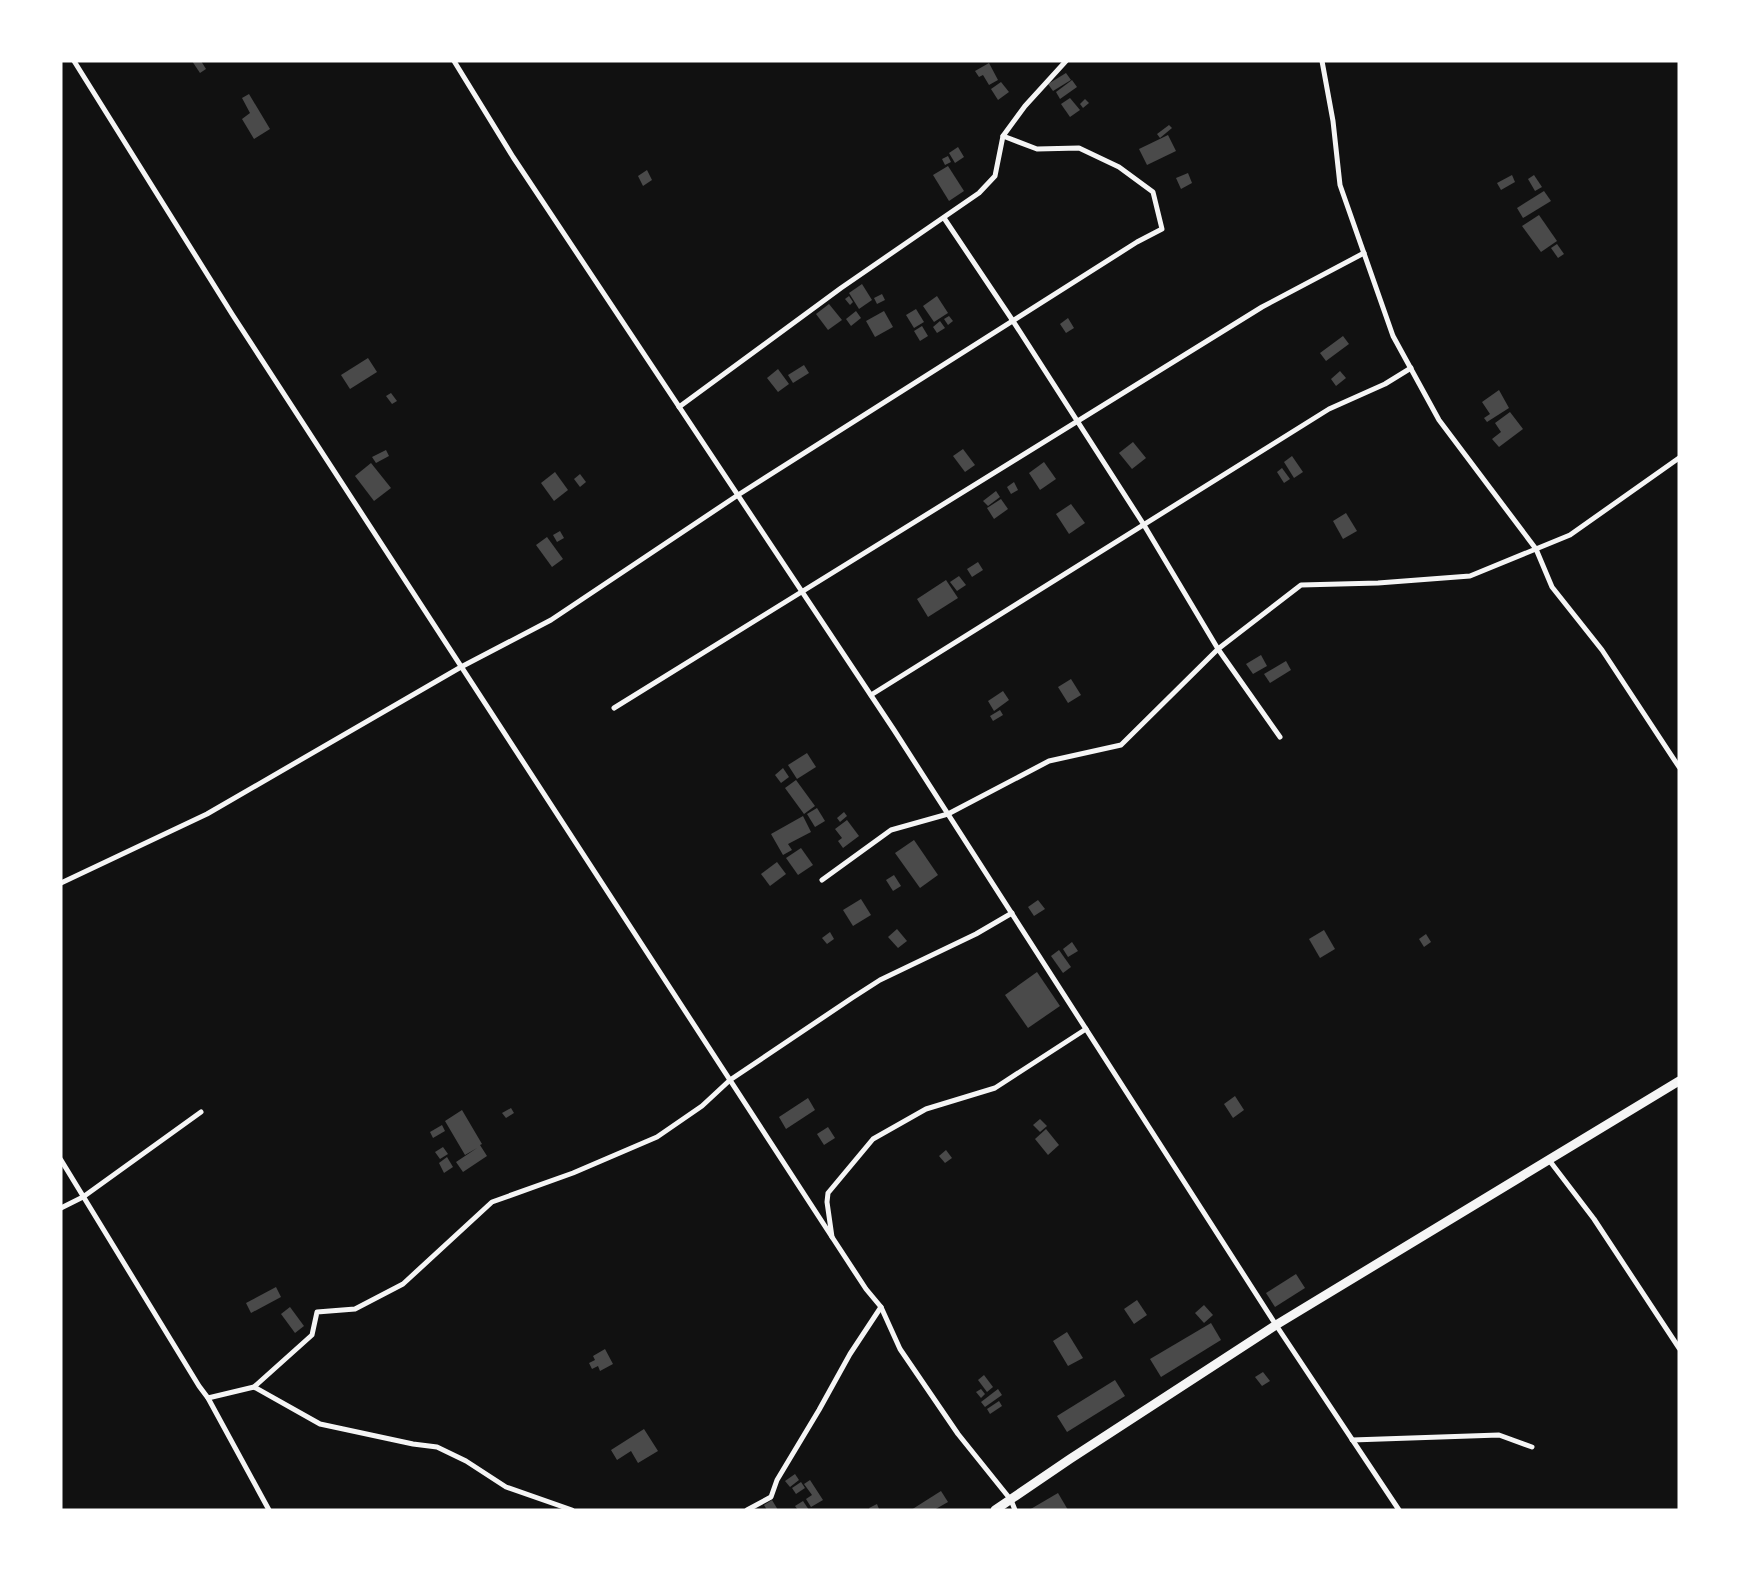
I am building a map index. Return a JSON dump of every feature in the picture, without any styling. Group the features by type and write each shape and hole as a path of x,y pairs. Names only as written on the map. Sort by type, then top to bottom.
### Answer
{"street":[{"path":"74,61 232,314 832,1237 866,1289 881,1307 900,1349 958,1434 1011,1500 1016,1510"},
{"path":"454,61 513,157 871,695 1276,1325 1399,1510"},
{"path":"680,407 841,288 979,194 995,176 1003,136 1025,106 1066,61"},
{"path":"1322,61 1333,120 1340,185 1393,336 1439,420 1536,549 1552,587 1602,650 1679,767"},
{"path":"61,883 207,814 461,667 552,620 738,495 1138,242 1162,229 1153,192 1119,167 1079,148 1037,149 1003,136"},
{"path":"944,218 1078,421 1144,525 1218,649 1280,737"},
{"path":"614,708 1262,307 1364,253"},
{"path":"871,695 1329,409 1385,384 1411,368"},
{"path":"822,880 891,830 948,814 1049,761 1121,746 1218,649 1301,585 1378,583 1470,576 1570,535 1679,458"},
{"path":"208,1398 254,1387 312,1335 317,1312 355,1309 403,1284 492,1202 573,1173 658,1137 702,1106 730,1080 880,980 976,934 1012,913"},
{"path":"832,1237 827,1202 828,1193 873,1139 926,1110 995,1088 1086,1029"},
{"path":"995,1510 1070,1458 1276,1325 1679,1081"},
{"path":"61,1208 83,1197 202,1112"},
{"path":"61,1160 208,1398 269,1510"},
{"path":"1549,1160 1594,1219 1679,1348"},
{"path":"747,1510 771,1497 777,1480 850,1354 881,1307"},
{"path":"254,1387 320,1424 413,1444 437,1447 466,1461 506,1487 572,1510"},
{"path":"1352,1440 1499,1435 1532,1447"}],"building":[{"path":"192,61 201,61 206,69 200,73"},
{"path":"989,63 998,80 989,85 983,75 979,77 975,71"},
{"path":"1066,73 1071,80 1053,91 1048,84"},
{"path":"1072,80 1077,87 1060,99 1056,92"},
{"path":"1001,82 1009,92 998,100 991,89"},
{"path":"249,94 270,129 254,139 242,119 250,113 242,98"},
{"path":"1070,98 1080,110 1070,117 1061,104"},
{"path":"1085,99 1089,103 1083,108 1080,104"},
{"path":"1169,125 1172,128 1160,138 1157,134"},
{"path":"1168,135 1176,151 1147,165 1139,149"},
{"path":"958,147 964,157 955,163 949,153"},
{"path":"948,156 951,162 945,165 942,159"},
{"path":"948,166 964,191 949,201 933,175"},
{"path":"647,170 652,180 643,186 638,176"},
{"path":"1188,173 1192,183 1181,189 1176,178"},
{"path":"1512,175 1515,182 1501,190 1497,183"},
{"path":"1534,175 1542,187 1535,191 1528,179"},
{"path":"1544,191 1551,201 1523,218 1517,208"},
{"path":"1539,215 1557,241 1541,252 1522,226"},
{"path":"1557,244 1564,254 1558,258 1551,248"},
{"path":"862,284 872,300 859,309 849,293"},
{"path":"882,294 885,300 877,304 874,298"},
{"path":"849,296 853,302 850,305 845,299"},
{"path":"937,296 948,313 934,322 923,306"},
{"path":"829,304 842,320 828,330 816,314"},
{"path":"916,309 924,322 914,328 906,315"},
{"path":"856,311 861,318 851,326 846,319"},
{"path":"884,311 893,327 875,337 866,321"},
{"path":"949,316 953,321 948,325 944,319"},
{"path":"1068,318 1074,328 1066,333 1060,324"},
{"path":"940,321 945,328 937,333 933,327"},
{"path":"922,326 928,336 920,341 914,331"},
{"path":"1343,336 1349,344 1326,361 1320,353"},
{"path":"368,358 377,372 350,389 341,375"},
{"path":"804,365 809,373 793,383 788,375"},
{"path":"778,369 789,384 778,392 767,378"},
{"path":"1340,371 1346,378 1336,386 1331,379"},
{"path":"1499,390 1509,408 1487,422 1484,418 1490,414 1482,402"},
{"path":"391,393 397,401 392,404 386,396"},
{"path":"1510,412 1523,429 1499,447 1492,439 1501,432 1495,423"},
{"path":"1133,442 1146,458 1132,469 1119,453"},
{"path":"963,449 975,465 965,472 953,456"},
{"path":"386,450 389,456 376,463 372,457"},
{"path":"1292,456 1303,472 1294,478 1284,462"},
{"path":"1044,462 1056,479 1040,490 1029,473"},
{"path":"371,463 391,488 374,501 355,476"},
{"path":"1282,468 1290,479 1284,483 1277,472"},
{"path":"555,472 568,490 554,501 541,483"},
{"path":"580,474 586,482 580,487 574,479"},
{"path":"1014,482 1018,490 1011,494 1007,487"},
{"path":"996,491 1000,497 988,506 983,501"},
{"path":"1001,499 1008,509 994,519 987,508"},
{"path":"1071,504 1085,523 1069,534 1056,514"},
{"path":"1346,513 1357,531 1343,539 1333,521"},
{"path":"560,531 564,538 557,542 553,535"},
{"path":"547,537 563,559 552,567 536,545"},
{"path":"978,562 983,570 972,577 967,569"},
{"path":"959,576 966,585 957,591 950,582"},
{"path":"946,580 958,598 928,617 917,599"},
{"path":"1261,655 1267,666 1253,674 1246,664"},
{"path":"1286,661 1291,670 1270,683 1264,674"},
{"path":"1071,679 1081,695 1068,703 1058,687"},
{"path":"1003,691 1009,700 994,711 988,701"},
{"path":"1000,710 1003,715 993,721 990,716"},
{"path":"807,753 816,767 797,779 788,765"},
{"path":"783,768 789,777 781,783 775,775"},
{"path":"796,780 815,806 804,814 785,788"},
{"path":"817,808 825,821 815,827 807,814"},
{"path":"844,812 847,816 840,822 837,818"},
{"path":"803,816 811,832 788,844 792,850 783,855 771,834"},
{"path":"847,820 859,836 843,848 838,841 842,838 835,829"},
{"path":"914,840 938,875 920,888 895,853"},
{"path":"801,848 813,865 798,875 786,858"},
{"path":"777,862 786,874 770,886 761,874"},
{"path":"894,875 901,886 893,891 886,880"},
{"path":"861,899 871,915 853,926 843,910"},
{"path":"1038,900 1045,909 1034,916 1028,907"},
{"path":"897,929 907,941 898,948 888,937"},
{"path":"1324,930 1335,949 1320,958 1309,939"},
{"path":"830,932 834,939 827,944 822,938"},
{"path":"1426,934 1431,942 1424,947 1419,939"},
{"path":"1072,942 1078,951 1068,957 1063,949"},
{"path":"1059,950 1071,967 1063,973 1051,956"},
{"path":"1037,972 1060,1006 1028,1028 1005,995"},
{"path":"1235,1096 1244,1110 1233,1118 1224,1104"},
{"path":"808,1098 815,1110 786,1129 779,1117"},
{"path":"511,1108 514,1113 506,1118 502,1113"},
{"path":"462,1110 487,1156 463,1172 456,1162 477,1148 465,1155 445,1121"},
{"path":"1040,1119 1047,1126 1040,1132 1033,1125"},
{"path":"442,1125 445,1131 433,1138 430,1132"},
{"path":"828,1127 835,1138 824,1145 817,1134"},
{"path":"1046,1129 1059,1145 1048,1155 1035,1139"},
{"path":"443,1147 448,1154 440,1159 435,1152"},
{"path":"946,1150 952,1158 945,1163 939,1156"},
{"path":"447,1157 453,1167 444,1173 439,1163"},
{"path":"1296,1274 1305,1288 1275,1307 1266,1293"},
{"path":"276,1287 281,1297 251,1313 246,1303"},
{"path":"1137,1300 1147,1315 1134,1324 1124,1309"},
{"path":"1204,1305 1213,1315 1204,1323 1195,1313"},
{"path":"290,1307 304,1326 295,1333 281,1314"},
{"path":"1211,1323 1221,1340 1161,1377 1150,1359"},
{"path":"1067,1332 1083,1358 1068,1366 1053,1341"},
{"path":"605,1349 613,1364 600,1371 598,1366 592,1369 589,1363 595,1360 593,1356"},
{"path":"1263,1372 1270,1381 1262,1386 1255,1377"},
{"path":"984,1375 993,1387 987,1392 978,1380"},
{"path":"1115,1380 1125,1396 1067,1432 1057,1416"},
{"path":"981,1389 985,1394 981,1398 976,1392"},
{"path":"998,1389 1002,1395 985,1407 981,1402"},
{"path":"999,1401 1002,1406 990,1414 987,1409"},
{"path":"644,1429 658,1451 638,1463 631,1451 617,1460 611,1450"},
{"path":"795,1474 799,1480 790,1487 785,1481"},
{"path":"810,1480 823,1500 811,1507 806,1499 812,1495 804,1484"},
{"path":"801,1482 805,1488 796,1494 792,1488"},
{"path":"941,1491 948,1502 934,1510 911,1510"},
{"path":"1058,1493 1068,1510 1029,1510"},
{"path":"772,1500 778,1510 767,1510 764,1505"},
{"path":"803,1501 809,1510 798,1510 795,1506"},
{"path":"877,1504 879,1509 870,1510 869,1508"}]}
